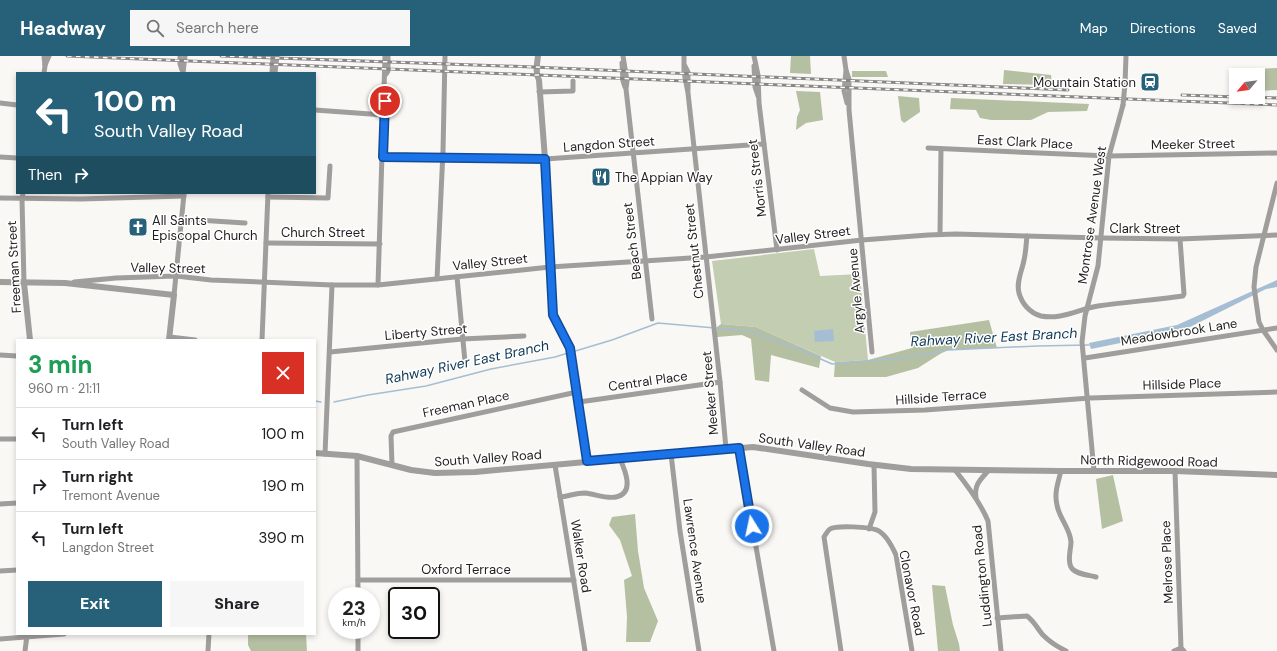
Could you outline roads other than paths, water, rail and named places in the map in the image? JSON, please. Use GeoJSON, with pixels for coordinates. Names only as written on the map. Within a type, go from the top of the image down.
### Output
{"type":"FeatureCollection","features":[{"type":"Feature","properties":{"kind":"street"},"geometry":{"type":"LineString","coordinates":[[44,56],[45,66]]}},
{"type":"Feature","properties":{"kind":"street"},"geometry":{"type":"LineString","coordinates":[[44,72],[49,56]]}},
{"type":"Feature","properties":{"kind":"street"},"geometry":{"type":"LineString","coordinates":[[180,56],[180,64],[183,72]]}},
{"type":"Feature","properties":{"kind":"street"},"geometry":{"type":"LineString","coordinates":[[183,72],[185,56]]}},
{"type":"Feature","properties":{"kind":"street"},"geometry":{"type":"LineString","coordinates":[[273,56],[274,72]]}},
{"type":"Feature","properties":{"kind":"street"},"geometry":{"type":"LineString","coordinates":[[274,72],[277,56]]}},
{"type":"Feature","properties":{"kind":"street"},"geometry":{"type":"LineString","coordinates":[[378,285],[386,74],[384,71],[387,56]]}},
{"type":"Feature","properties":{"kind":"street"},"geometry":{"type":"LineString","coordinates":[[437,279],[446,76],[444,73],[446,56]]}},
{"type":"Feature","properties":{"kind":"street"},"geometry":{"type":"LineString","coordinates":[[538,56],[536,66],[539,80],[545,159],[553,315],[570,348],[587,461]]}},
{"type":"Feature","properties":{"kind":"street","name":"Beach Street"},"geometry":{"type":"LineString","coordinates":[[623,56],[624,81],[652,319]]}},
{"type":"Feature","properties":{"kind":"street","name":"Chestnut Street"},"geometry":{"type":"LineString","coordinates":[[684,56],[685,84],[688,93],[715,335]]}},
{"type":"Feature","properties":{"kind":"street","name":"Argyle Avenue"},"geometry":{"type":"LineString","coordinates":[[844,56],[846,70],[844,91],[849,110],[872,352]]}},
{"type":"Feature","properties":{"kind":"street","name":"Montrose Avenue West"},"geometry":{"type":"LineString","coordinates":[[1094,471],[1085,358],[1082,342],[1087,308],[1098,266],[1109,156],[1124,105],[1126,56]]}},
{"type":"Feature","properties":{"kind":"street","name":"Morris Street"},"geometry":{"type":"LineString","coordinates":[[754,58],[755,87],[759,103],[777,250]]}},
{"type":"Feature","properties":{"kind":"street"},"geometry":{"type":"LineString","coordinates":[[540,92],[573,91],[572,81]]}},
{"type":"Feature","properties":{"kind":"street"},"geometry":{"type":"LineString","coordinates":[[0,103],[16,105]]}},
{"type":"Feature","properties":{"kind":"street"},"geometry":{"type":"LineString","coordinates":[[316,110],[384,115]]}},
{"type":"Feature","properties":{"kind":"street","name":"Langdon Street"},"geometry":{"type":"LineString","coordinates":[[383,157],[545,159],[764,144]]}},
{"type":"Feature","properties":{"kind":"street","name":"East Clark Place"},"geometry":{"type":"LineString","coordinates":[[928,148],[1109,156]]}},
{"type":"Feature","properties":{"kind":"street"},"geometry":{"type":"LineString","coordinates":[[940,234],[941,149]]}},
{"type":"Feature","properties":{"kind":"street","name":"Meeker Street"},"geometry":{"type":"LineString","coordinates":[[1109,156],[1277,154]]}},
{"type":"Feature","properties":{"kind":"street"},"geometry":{"type":"LineString","coordinates":[[0,157],[16,158]]}},
{"type":"Feature","properties":{"kind":"street"},"geometry":{"type":"LineString","coordinates":[[262,339],[268,195],[328,198],[330,166]]}},
{"type":"Feature","properties":{"kind":"street"},"geometry":{"type":"LineString","coordinates":[[1277,182],[1256,267],[1254,288],[1259,322],[1262,330],[1277,350]]}},
{"type":"Feature","properties":{"kind":"street"},"geometry":{"type":"LineString","coordinates":[[0,198],[22,196],[184,194],[169,339]]}},
{"type":"Feature","properties":{"kind":"street","name":"Freeman Street"},"geometry":{"type":"LineString","coordinates":[[22,196],[24,283],[30,339]]}},
{"type":"Feature","properties":{"kind":"street"},"geometry":{"type":"LineString","coordinates":[[182,218],[245,223]]}},
{"type":"Feature","properties":{"kind":"street","name":"Valley Street"},"geometry":{"type":"LineString","coordinates":[[0,282],[65,283],[116,278],[176,276],[211,280],[332,285],[378,285],[550,267],[706,257],[862,240],[940,234],[1013,236]]}},
{"type":"Feature","properties":{"kind":"street","name":"Clark Street"},"geometry":{"type":"LineString","coordinates":[[1013,236],[1180,239],[1277,235]]}},
{"type":"Feature","properties":{"kind":"street"},"geometry":{"type":"LineString","coordinates":[[1026,236],[1024,260],[1018,284],[1019,292],[1022,300],[1032,313],[1048,317],[1074,313],[1087,308],[1183,296],[1180,239]]}},
{"type":"Feature","properties":{"kind":"street","name":"Church Street"},"geometry":{"type":"LineString","coordinates":[[266,243],[380,244]]}},
{"type":"Feature","properties":{"kind":"street"},"geometry":{"type":"LineString","coordinates":[[457,277],[465,362]]}},
{"type":"Feature","properties":{"kind":"street","name":"Valley Street"},"geometry":{"type":"LineString","coordinates":[[65,283],[174,295]]}},
{"type":"Feature","properties":{"kind":"street"},"geometry":{"type":"LineString","coordinates":[[325,454],[332,285]]}},
{"type":"Feature","properties":{"kind":"street","name":"Meadowbrook Lane"},"geometry":{"type":"LineString","coordinates":[[1085,358],[1277,328]]}},
{"type":"Feature","properties":{"kind":"street","name":"Meeker Street"},"geometry":{"type":"LineString","coordinates":[[715,335],[726,449]]}},
{"type":"Feature","properties":{"kind":"street","name":"Liberty Street"},"geometry":{"type":"LineString","coordinates":[[330,352],[462,339],[524,336]]}},
{"type":"Feature","properties":{"kind":"street"},"geometry":{"type":"LineString","coordinates":[[0,355],[16,356]]}},
{"type":"Feature","properties":{"kind":"street","name":"Central Place"},"geometry":{"type":"LineString","coordinates":[[578,402],[720,382]]}},
{"type":"Feature","properties":{"kind":"street","name":"Hillside Terrace"},"geometry":{"type":"LineString","coordinates":[[802,390],[830,408],[854,412],[926,410],[1087,398]]}},
{"type":"Feature","properties":{"kind":"street","name":"Freeman Place"},"geometry":{"type":"LineString","coordinates":[[392,465],[391,436],[393,432],[577,392]]}},
{"type":"Feature","properties":{"kind":"street","name":"Hillside Place"},"geometry":{"type":"LineString","coordinates":[[1087,398],[1277,392]]}},
{"type":"Feature","properties":{"kind":"street"},"geometry":{"type":"LineString","coordinates":[[0,439],[16,439]]}},
{"type":"Feature","properties":{"kind":"street","name":"South Valley Road"},"geometry":{"type":"LineString","coordinates":[[316,453],[357,456],[411,470],[435,473],[475,472],[753,447],[911,469],[1022,471]]}},
{"type":"Feature","properties":{"kind":"street"},"geometry":{"type":"LineString","coordinates":[[739,448],[774,651]]}},
{"type":"Feature","properties":{"kind":"street","name":"Lawrence Avenue"},"geometry":{"type":"LineString","coordinates":[[671,454],[680,531],[699,651]]}},
{"type":"Feature","properties":{"kind":"street"},"geometry":{"type":"LineString","coordinates":[[357,456],[358,587]]}},
{"type":"Feature","properties":{"kind":"street"},"geometry":{"type":"LineString","coordinates":[[560,497],[583,493],[611,497],[621,495],[627,484],[627,475],[620,459]]}},
{"type":"Feature","properties":{"kind":"street","name":"Walker Road"},"geometry":{"type":"LineString","coordinates":[[555,464],[585,651]]}},
{"type":"Feature","properties":{"kind":"street"},"geometry":{"type":"LineString","coordinates":[[841,651],[824,537],[826,532],[834,527],[869,529],[875,512],[874,465]]}},
{"type":"Feature","properties":{"kind":"street","name":"Luddington Road"},"geometry":{"type":"LineString","coordinates":[[955,470],[965,482],[976,501],[984,511],[988,521],[1001,651]]}},
{"type":"Feature","properties":{"kind":"street"},"geometry":{"type":"LineString","coordinates":[[976,501],[974,491],[979,481],[988,471]]}},
{"type":"Feature","properties":{"kind":"street","name":"North Ridgewood Road"},"geometry":{"type":"LineString","coordinates":[[1022,471],[1175,471],[1277,475]]}},
{"type":"Feature","properties":{"kind":"street","name":"Melrose Place"},"geometry":{"type":"LineString","coordinates":[[1175,471],[1182,650]]}},
{"type":"Feature","properties":{"kind":"street"},"geometry":{"type":"LineString","coordinates":[[1061,472],[1056,493],[1057,506],[1069,532],[1071,542],[1071,568],[1077,572],[1096,577]]}},
{"type":"Feature","properties":{"kind":"street"},"geometry":{"type":"LineString","coordinates":[[0,504],[16,503]]}},
{"type":"Feature","properties":{"kind":"street","name":"Clonavor Road"},"geometry":{"type":"LineString","coordinates":[[869,529],[877,530],[883,534],[896,555],[912,651]]}},
{"type":"Feature","properties":{"kind":"street"},"geometry":{"type":"LineString","coordinates":[[0,571],[16,570]]}},
{"type":"Feature","properties":{"kind":"street","name":"Oxford Terrace"},"geometry":{"type":"LineString","coordinates":[[358,580],[574,580]]}},
{"type":"Feature","properties":{"kind":"street"},"geometry":{"type":"LineString","coordinates":[[997,618],[1027,616],[1033,621],[1044,636],[1058,647],[1066,651]]}},
{"type":"Feature","properties":{"kind":"street"},"geometry":{"type":"LineString","coordinates":[[0,639],[27,635],[25,651]]}},
{"type":"Feature","properties":{"kind":"street"},"geometry":{"type":"LineString","coordinates":[[208,651],[209,635]]}},
{"type":"Feature","properties":{"kind":"street"},"geometry":{"type":"LineString","coordinates":[[358,639],[358,651]]}},
{"type":"Feature","properties":{"kind":"street"},"geometry":{"type":"LineString","coordinates":[[1174,651],[1182,650]]}},
{"type":"Feature","properties":{"kind":"water"},"geometry":{"type":"Polygon","coordinates":[[[1277,280],[1277,287],[1266,289],[1184,330],[1091,349],[1089,343],[1177,325],[1277,280]]]}},
{"type":"Feature","properties":{"kind":"water"},"geometry":{"type":"Polygon","coordinates":[[[833,329],[834,341],[815,342],[814,331],[833,329]]]}},
{"type":"Feature","properties":{"kind":"waterway","name":"Rahway River East Branch"},"geometry":{"type":"LineString","coordinates":[[572,352],[612,340],[658,323],[749,331],[796,348],[832,364],[902,358],[948,350],[1089,345]]}},
{"type":"Feature","properties":{"kind":"waterway","name":"Rahway River East Branch"},"geometry":{"type":"LineString","coordinates":[[334,402],[426,386],[491,369],[555,357],[568,353]]}},
{"type":"Feature","properties":{"kind":"waterway","name":"Rahway River East Branch"},"geometry":{"type":"LineString","coordinates":[[316,401],[321,402]]}},
{"type":"Feature","properties":{"kind":"railway"},"geometry":{"type":"LineString","coordinates":[[67,56],[1277,105]]}},
{"type":"Feature","properties":{"kind":"railway"},"geometry":{"type":"LineString","coordinates":[[221,56],[533,67],[1068,90]]}},
{"type":"Feature","properties":{"kind":"railway"},"geometry":{"type":"LineString","coordinates":[[1182,95],[1229,97]]}},
{"type":"Feature","properties":{"kind":"railway"},"geometry":{"type":"LineString","coordinates":[[1265,98],[1277,98]]}},
{"type":"Feature","properties":{"kind":"place","name":"Mountain Station"},"geometry":{"type":"Point","coordinates":[1150,82]}},
{"type":"Feature","properties":{"kind":"place","name":"The Appian Way"},"geometry":{"type":"Point","coordinates":[601,177]}},
{"type":"Feature","properties":{"kind":"place","name":"All Saints Episcopal Church"},"geometry":{"type":"Point","coordinates":[138,227]}}]}
